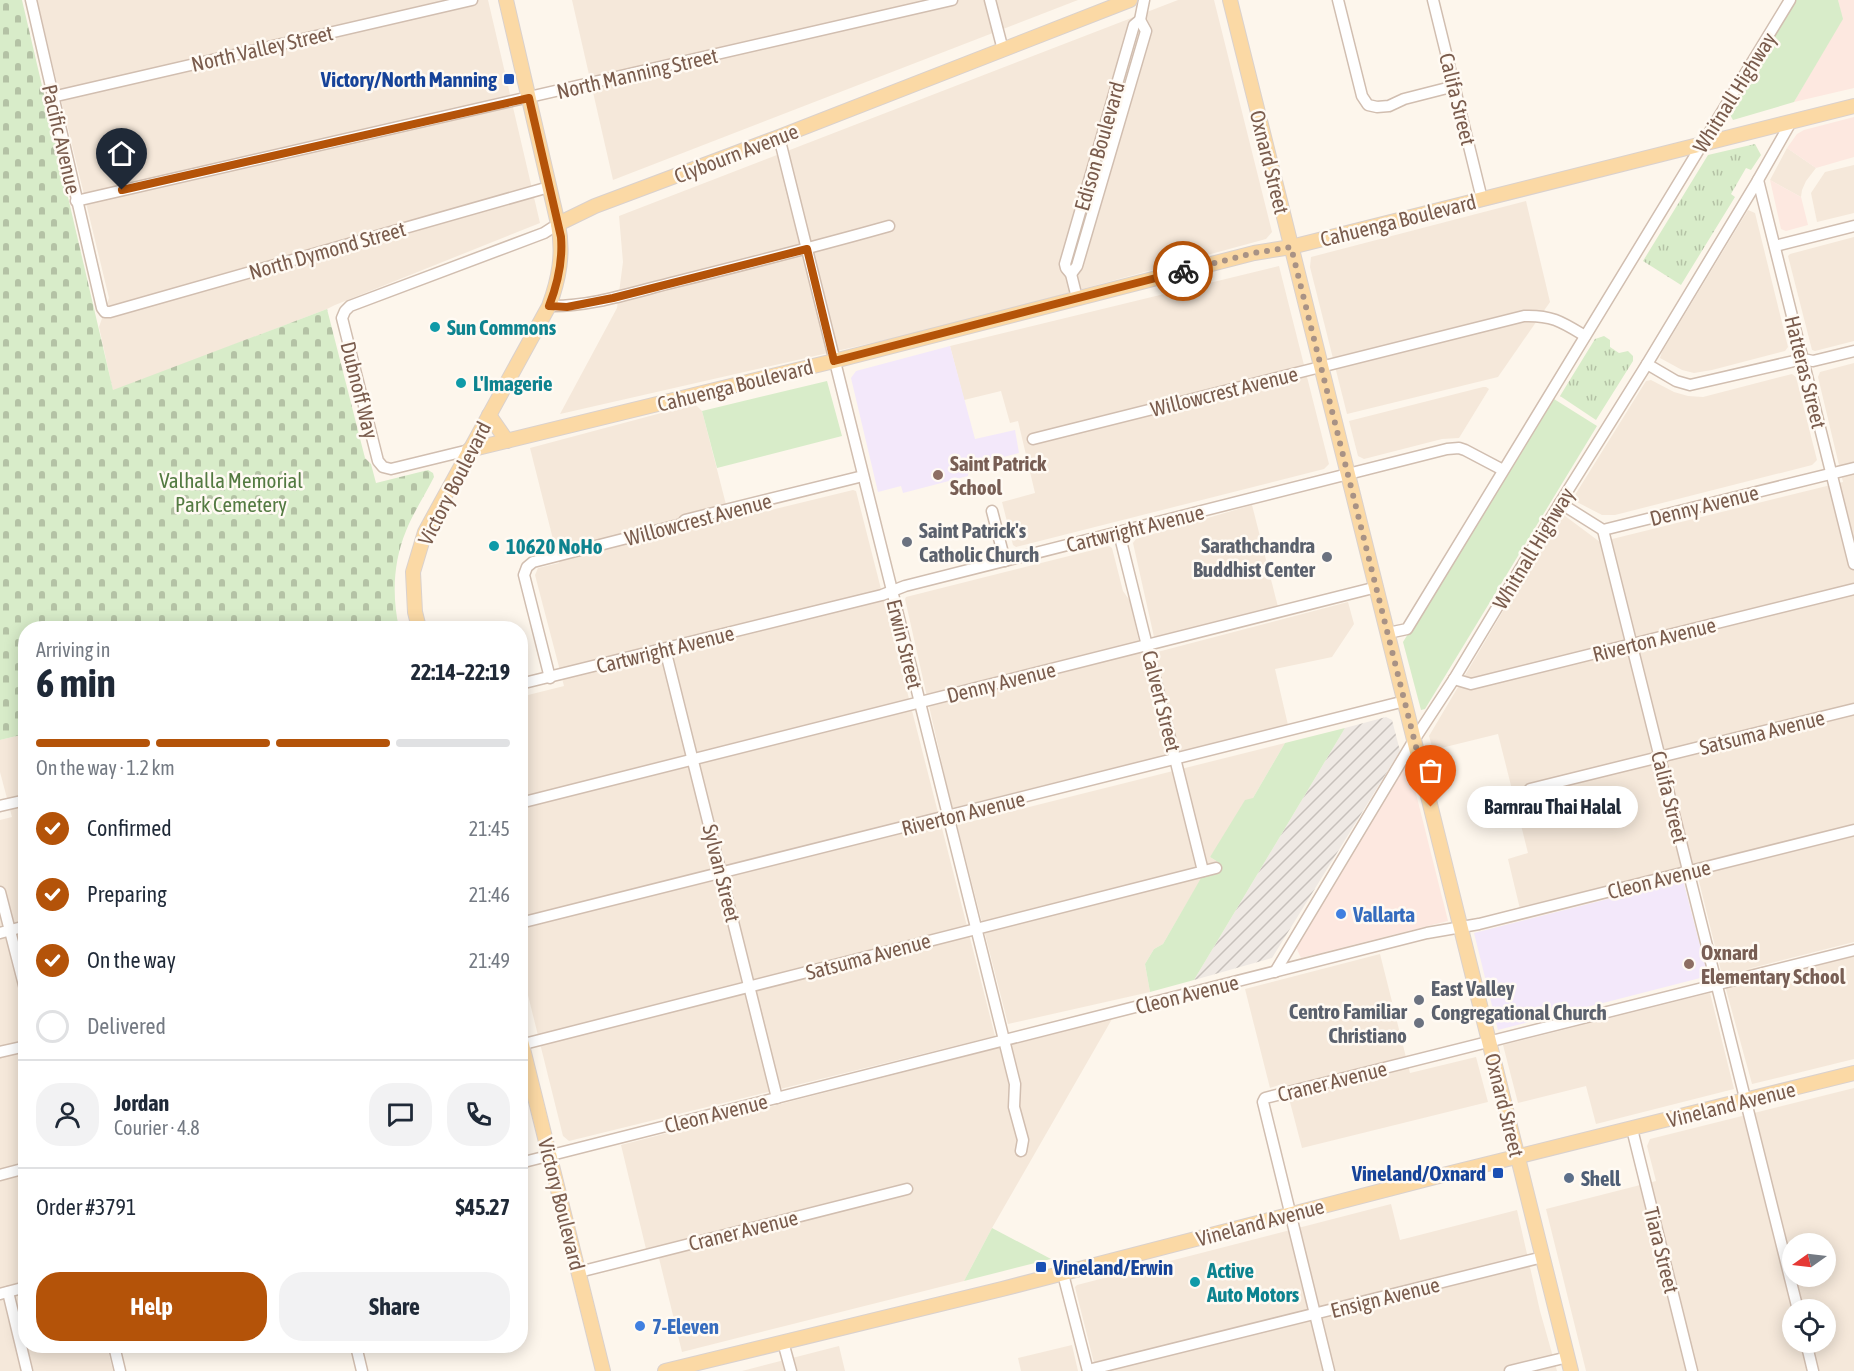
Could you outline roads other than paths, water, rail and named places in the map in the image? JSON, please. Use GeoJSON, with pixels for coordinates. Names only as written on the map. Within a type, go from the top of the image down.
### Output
{"type":"FeatureCollection","features":[{"type":"Feature","properties":{"kind":"main road","name":"Victory Boulevard"},"geometry":{"type":"LineString","coordinates":[[417,621],[413,572],[425,532],[549,306],[560,270],[562,250],[558,224],[506,0]]}},
{"type":"Feature","properties":{"kind":"main road","name":"Clybourn Avenue"},"geometry":{"type":"LineString","coordinates":[[558,224],[595,206],[1130,0]]}},
{"type":"Feature","properties":{"kind":"main road","name":"Oxnard Street"},"geometry":{"type":"LineString","coordinates":[[1230,0],[1571,1371]]}},
{"type":"Feature","properties":{"kind":"main road","name":"Cahuenga Boulevard"},"geometry":{"type":"LineString","coordinates":[[469,450],[834,361],[1254,253],[1291,247],[1854,106]]}},
{"type":"Feature","properties":{"kind":"main road"},"geometry":{"type":"LineString","coordinates":[[489,415],[507,441]]}},
{"type":"Feature","properties":{"kind":"main road","name":"Victory Boulevard"},"geometry":{"type":"LineString","coordinates":[[528,1070],[603,1371]]}},
{"type":"Feature","properties":{"kind":"main road","name":"Vineland Avenue"},"geometry":{"type":"LineString","coordinates":[[665,1371],[1063,1274],[1518,1156],[1854,1073]]}},
{"type":"Feature","properties":{"kind":"street","name":"Pacific Avenue"},"geometry":{"type":"LineString","coordinates":[[31,0],[76,201],[102,308],[105,312]]}},
{"type":"Feature","properties":{"kind":"street","name":"North Valley Street"},"geometry":{"type":"LineString","coordinates":[[52,97],[472,0]]}},
{"type":"Feature","properties":{"kind":"street","name":"North Manning Street"},"geometry":{"type":"LineString","coordinates":[[76,201],[952,0]]}},
{"type":"Feature","properties":{"kind":"street"},"geometry":{"type":"LineString","coordinates":[[990,0],[1003,50]]}},
{"type":"Feature","properties":{"kind":"street","name":"Edison Boulevard"},"geometry":{"type":"LineString","coordinates":[[1077,298],[1071,274],[1077,266],[1146,31],[1140,20],[1144,0]]}},
{"type":"Feature","properties":{"kind":"street"},"geometry":{"type":"LineString","coordinates":[[1338,0],[1362,96],[1368,105],[1389,106],[1404,99],[1455,86]]}},
{"type":"Feature","properties":{"kind":"street","name":"Califa Street"},"geometry":{"type":"LineString","coordinates":[[1433,0],[1482,199]]}},
{"type":"Feature","properties":{"kind":"street","name":"Whitnall Highway"},"geometry":{"type":"LineString","coordinates":[[1388,633],[1407,629],[1790,0]]}},
{"type":"Feature","properties":{"kind":"street","name":"Whitnall Highway"},"geometry":{"type":"LineString","coordinates":[[1275,972],[1414,740],[1454,679],[1647,364],[1791,122]]}},
{"type":"Feature","properties":{"kind":"street","name":"Erwin Street"},"geometry":{"type":"LineString","coordinates":[[779,137],[1015,1083],[1014,1107],[1023,1140],[1021,1151]]}},
{"type":"Feature","properties":{"kind":"street","name":"Hatteras Street"},"geometry":{"type":"LineString","coordinates":[[1758,180],[1854,564]]}},
{"type":"Feature","properties":{"kind":"street","name":"North Dymond Street"},"geometry":{"type":"LineString","coordinates":[[105,312],[549,187]]}},
{"type":"Feature","properties":{"kind":"street","name":"Clybourn Avenue"},"geometry":{"type":"LineString","coordinates":[[345,311],[350,306],[544,232],[558,224]]}},
{"type":"Feature","properties":{"kind":"street"},"geometry":{"type":"LineString","coordinates":[[549,306],[567,307],[613,298],[889,226]]}},
{"type":"Feature","properties":{"kind":"street"},"geometry":{"type":"LineString","coordinates":[[1775,246],[1854,226]]}},
{"type":"Feature","properties":{"kind":"street","name":"Dubnoff Way"},"geometry":{"type":"LineString","coordinates":[[345,311],[342,318],[378,461],[383,467]]}},
{"type":"Feature","properties":{"kind":"street","name":"Willowcrest Avenue"},"geometry":{"type":"LineString","coordinates":[[1034,439],[1524,316],[1540,315],[1556,319],[1585,336]]}},
{"type":"Feature","properties":{"kind":"street"},"geometry":{"type":"LineString","coordinates":[[1647,364],[1676,381],[1690,386],[1803,359],[1814,361],[1854,351]]}},
{"type":"Feature","properties":{"kind":"street","name":"Cartwright Avenue"},"geometry":{"type":"LineString","coordinates":[[528,682],[882,595],[892,590],[1447,449],[1459,448],[1503,470]]}},
{"type":"Feature","properties":{"kind":"street","name":"Cahuenga Boulevard"},"geometry":{"type":"LineString","coordinates":[[383,467],[391,469],[469,450]]}},
{"type":"Feature","properties":{"kind":"street","name":"Denny Avenue"},"geometry":{"type":"LineString","coordinates":[[1603,530],[1854,468]]}},
{"type":"Feature","properties":{"kind":"street","name":"Willowcrest Avenue"},"geometry":{"type":"LineString","coordinates":[[550,678],[524,575],[526,567],[533,562],[682,524],[685,520],[863,476]]}},
{"type":"Feature","properties":{"kind":"street"},"geometry":{"type":"LineString","coordinates":[[1560,503],[1603,530]]}},
{"type":"Feature","properties":{"kind":"street"},"geometry":{"type":"LineString","coordinates":[[992,511],[1005,561]]}},
{"type":"Feature","properties":{"kind":"street","name":"Califa Street"},"geometry":{"type":"LineString","coordinates":[[1603,530],[1795,1299]]}},
{"type":"Feature","properties":{"kind":"street","name":"Calvert Street"},"geometry":{"type":"LineString","coordinates":[[1119,532],[1203,871]]}},
{"type":"Feature","properties":{"kind":"street","name":"Denny Avenue"},"geometry":{"type":"LineString","coordinates":[[528,801],[1377,587]]}},
{"type":"Feature","properties":{"kind":"street","name":"Riverton Avenue"},"geometry":{"type":"LineString","coordinates":[[1454,679],[1471,684],[1854,589]]}},
{"type":"Feature","properties":{"kind":"street","name":"Sylvan Street"},"geometry":{"type":"LineString","coordinates":[[665,649],[777,1098]]}},
{"type":"Feature","properties":{"kind":"street","name":"Riverton Avenue"},"geometry":{"type":"LineString","coordinates":[[528,921],[1405,701]]}},
{"type":"Feature","properties":{"kind":"street","name":"Satsuma Avenue"},"geometry":{"type":"LineString","coordinates":[[1530,789],[1854,710]]}},
{"type":"Feature","properties":{"kind":"street"},"geometry":{"type":"LineString","coordinates":[[0,806],[18,802]]}},
{"type":"Feature","properties":{"kind":"street","name":"Cleon Avenue"},"geometry":{"type":"LineString","coordinates":[[528,1161],[1426,933],[1461,927],[1854,830]]}},
{"type":"Feature","properties":{"kind":"street","name":"Satsuma Avenue"},"geometry":{"type":"LineString","coordinates":[[528,1040],[749,987],[1216,867]]}},
{"type":"Feature","properties":{"kind":"street"},"geometry":{"type":"LineString","coordinates":[[0,892],[5,931],[18,969]]}},
{"type":"Feature","properties":{"kind":"street","name":"Craner Avenue"},"geometry":{"type":"LineString","coordinates":[[1291,1214],[1263,1102],[1265,1098],[1854,950]]}},
{"type":"Feature","properties":{"kind":"street"},"geometry":{"type":"LineString","coordinates":[[0,1052],[18,1048]]}},
{"type":"Feature","properties":{"kind":"street","name":"Tiara Street"},"geometry":{"type":"LineString","coordinates":[[1632,1129],[1692,1371]]}},
{"type":"Feature","properties":{"kind":"street"},"geometry":{"type":"LineString","coordinates":[[0,1175],[18,1170]]}},
{"type":"Feature","properties":{"kind":"street","name":"Craner Avenue"},"geometry":{"type":"LineString","coordinates":[[579,1272],[907,1189]]}},
{"type":"Feature","properties":{"kind":"street"},"geometry":{"type":"LineString","coordinates":[[1291,1214],[1329,1371]]}},
{"type":"Feature","properties":{"kind":"street","name":"Ensign Avenue"},"geometry":{"type":"LineString","coordinates":[[1088,1370],[1543,1257]]}},
{"type":"Feature","properties":{"kind":"street"},"geometry":{"type":"LineString","coordinates":[[1063,1274],[1088,1370]]}},
{"type":"Feature","properties":{"kind":"street"},"geometry":{"type":"LineString","coordinates":[[4,1293],[18,1340]]}},
{"type":"Feature","properties":{"kind":"street"},"geometry":{"type":"LineString","coordinates":[[783,1342],[791,1371]]}},
{"type":"Feature","properties":{"kind":"street"},"geometry":{"type":"LineString","coordinates":[[22,1353],[27,1371]]}},
{"type":"Feature","properties":{"kind":"street"},"geometry":{"type":"LineString","coordinates":[[116,1353],[120,1371]]}},
{"type":"Feature","properties":{"kind":"street"},"geometry":{"type":"LineString","coordinates":[[358,1353],[362,1371]]}},
{"type":"Feature","properties":{"kind":"street"},"geometry":{"type":"LineString","coordinates":[[1809,1353],[1813,1371]]}},
{"type":"Feature","properties":{"kind":"street"},"geometry":{"type":"LineString","coordinates":[[1510,1371],[1568,1357]]}},
{"type":"Feature","properties":{"kind":"place","name":"Victory/North Manning"},"geometry":{"type":"Point","coordinates":[509,79]}},
{"type":"Feature","properties":{"kind":"place","name":"Sun Commons"},"geometry":{"type":"Point","coordinates":[435,327]}},
{"type":"Feature","properties":{"kind":"place","name":"L'Imagerie"},"geometry":{"type":"Point","coordinates":[461,383]}},
{"type":"Feature","properties":{"kind":"place","name":"Saint Patrick School"},"geometry":{"type":"Point","coordinates":[938,475]}},
{"type":"Feature","properties":{"kind":"place","name":"Saint Patrick's Catholic Church"},"geometry":{"type":"Point","coordinates":[907,542]}},
{"type":"Feature","properties":{"kind":"place","name":"10620 NoHo"},"geometry":{"type":"Point","coordinates":[494,546]}},
{"type":"Feature","properties":{"kind":"place","name":"Sarathchandra Buddhist Center"},"geometry":{"type":"Point","coordinates":[1327,557]}},
{"type":"Feature","properties":{"kind":"place","name":"Barnrau Thai Halal"},"geometry":{"type":"Point","coordinates":[1431,807]}},
{"type":"Feature","properties":{"kind":"place","name":"Vallarta"},"geometry":{"type":"Point","coordinates":[1341,914]}},
{"type":"Feature","properties":{"kind":"place","name":"Oxnard Elementary School"},"geometry":{"type":"Point","coordinates":[1689,964]}},
{"type":"Feature","properties":{"kind":"place","name":"East Valley Congregational Church"},"geometry":{"type":"Point","coordinates":[1419,1000]}},
{"type":"Feature","properties":{"kind":"place","name":"Centro Familiar Christiano"},"geometry":{"type":"Point","coordinates":[1419,1023]}},
{"type":"Feature","properties":{"kind":"place","name":"Vineland/Oxnard"},"geometry":{"type":"Point","coordinates":[1498,1173]}},
{"type":"Feature","properties":{"kind":"place","name":"Shell"},"geometry":{"type":"Point","coordinates":[1569,1178]}},
{"type":"Feature","properties":{"kind":"place","name":"Vineland/Erwin"},"geometry":{"type":"Point","coordinates":[1041,1267]}},
{"type":"Feature","properties":{"kind":"place","name":"Active Auto Motors"},"geometry":{"type":"Point","coordinates":[1195,1282]}},
{"type":"Feature","properties":{"kind":"place","name":"7-Eleven"},"geometry":{"type":"Point","coordinates":[640,1326]}},
{"type":"Feature","properties":{"kind":"park label","name":"Valhalla Memorial Park Cemetery"},"geometry":{"type":"Point","coordinates":[231,492]}}]}
